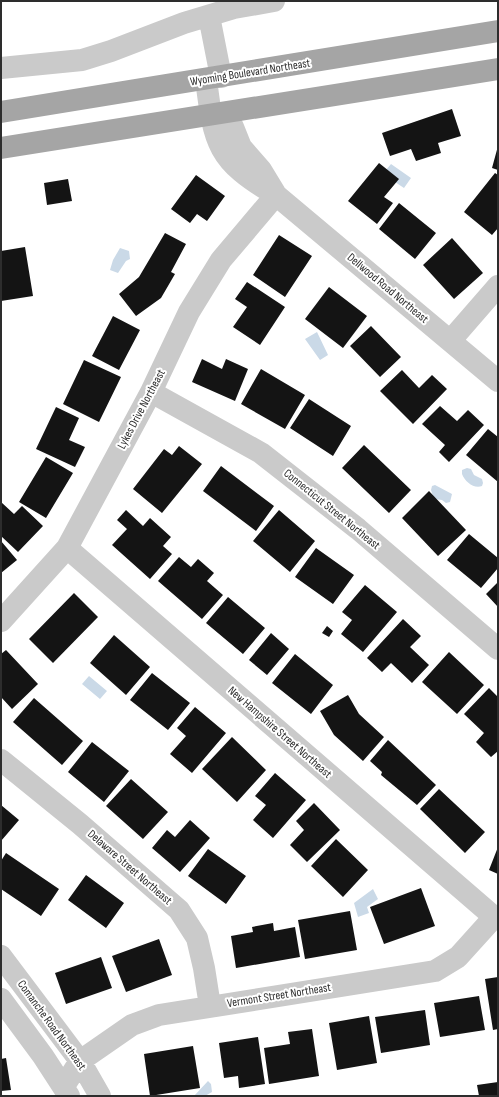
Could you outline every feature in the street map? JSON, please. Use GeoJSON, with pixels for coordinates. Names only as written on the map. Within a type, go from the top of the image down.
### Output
{"type":"FeatureCollection","features":[{"type":"Feature","properties":{"kind":"main road","name":"Wyoming Boulevard Northeast"},"geometry":{"type":"LineString","coordinates":[[1,112],[498,31]]}},
{"type":"Feature","properties":{"kind":"main road"},"geometry":{"type":"LineString","coordinates":[[1,148],[498,69]]}},
{"type":"Feature","properties":{"kind":"street"},"geometry":{"type":"LineString","coordinates":[[1,68],[82,60],[234,8],[274,1]]}},
{"type":"Feature","properties":{"kind":"street"},"geometry":{"type":"LineString","coordinates":[[209,16],[214,78],[211,115]]}},
{"type":"Feature","properties":{"kind":"street","name":"Dellwood Road Northeast"},"geometry":{"type":"LineString","coordinates":[[211,115],[233,127],[241,147],[261,170],[276,195],[451,340],[498,381]]}},
{"type":"Feature","properties":{"kind":"street","name":"Lykes Drive Northeast"},"geometry":{"type":"LineString","coordinates":[[1,621],[67,548],[151,392],[189,312],[221,260],[276,195]]}},
{"type":"Feature","properties":{"kind":"street"},"geometry":{"type":"LineString","coordinates":[[451,340],[498,286]]}},
{"type":"Feature","properties":{"kind":"street","name":"Connecticut Street Northeast"},"geometry":{"type":"LineString","coordinates":[[151,392],[261,453],[358,529],[498,649]]}},
{"type":"Feature","properties":{"kind":"street","name":"New Hampshire Street Northeast"},"geometry":{"type":"LineString","coordinates":[[67,548],[496,918]]}},
{"type":"Feature","properties":{"kind":"street","name":"Delaware Street Northeast"},"geometry":{"type":"LineString","coordinates":[[1,760],[80,824],[179,910],[197,938],[204,968],[210,1006]]}},
{"type":"Feature","properties":{"kind":"street","name":"Vermont Street Northeast"},"geometry":{"type":"LineString","coordinates":[[66,1091],[80,1061],[132,1025],[159,1015],[435,971],[458,957],[496,918]]}},
{"type":"Feature","properties":{"kind":"street","name":"Comanche Road Northeast"},"geometry":{"type":"LineString","coordinates":[[1,956],[80,1061],[100,1096]]}},
{"type":"Feature","properties":{"kind":"street","name":"Comanche Road Northeast"},"geometry":{"type":"LineString","coordinates":[[3,1005],[66,1091]]}},
{"type":"Feature","properties":{"kind":"water"},"geometry":{"type":"Polygon","coordinates":[[[391,164],[411,178],[404,188],[395,182],[386,170],[391,164]]]}},
{"type":"Feature","properties":{"kind":"water"},"geometry":{"type":"Polygon","coordinates":[[[120,248],[129,251],[130,259],[126,261],[118,273],[110,270],[113,260],[120,248]]]}},
{"type":"Feature","properties":{"kind":"water"},"geometry":{"type":"Polygon","coordinates":[[[317,332],[328,355],[320,360],[305,339],[317,332]]]}},
{"type":"Feature","properties":{"kind":"water"},"geometry":{"type":"Polygon","coordinates":[[[467,468],[471,469],[474,475],[482,479],[482,486],[473,486],[465,480],[462,470],[467,468]]]}},
{"type":"Feature","properties":{"kind":"water"},"geometry":{"type":"Polygon","coordinates":[[[435,485],[452,494],[450,502],[446,503],[442,500],[434,499],[431,490],[432,486],[435,485]]]}},
{"type":"Feature","properties":{"kind":"water"},"geometry":{"type":"Polygon","coordinates":[[[89,676],[107,691],[100,699],[82,684],[89,676]]]}},
{"type":"Feature","properties":{"kind":"water"},"geometry":{"type":"Polygon","coordinates":[[[373,889],[378,899],[367,907],[369,913],[358,917],[354,903],[373,889]]]}},
{"type":"Feature","properties":{"kind":"water"},"geometry":{"type":"Polygon","coordinates":[[[208,1081],[211,1084],[212,1092],[205,1096],[194,1096],[208,1081]]]}},
{"type":"Feature","properties":{"kind":"building"},"geometry":{"type":"Polygon","coordinates":[[[452,109],[461,136],[438,143],[441,153],[416,161],[411,149],[390,156],[382,133],[452,109]]]}},
{"type":"Feature","properties":{"kind":"building"},"geometry":{"type":"Polygon","coordinates":[[[498,146],[498,170],[492,168],[498,146]]]}},
{"type":"Feature","properties":{"kind":"building"},"geometry":{"type":"Polygon","coordinates":[[[379,163],[399,179],[384,197],[393,203],[377,224],[348,201],[379,163]]]}},
{"type":"Feature","properties":{"kind":"building"},"geometry":{"type":"Polygon","coordinates":[[[495,173],[498,175],[498,228],[492,235],[464,212],[495,173]]]}},
{"type":"Feature","properties":{"kind":"building"},"geometry":{"type":"Polygon","coordinates":[[[196,175],[225,196],[207,221],[197,214],[190,223],[171,209],[196,175]]]}},
{"type":"Feature","properties":{"kind":"building"},"geometry":{"type":"Polygon","coordinates":[[[68,179],[72,201],[47,205],[44,183],[68,179]]]}},
{"type":"Feature","properties":{"kind":"building"},"geometry":{"type":"Polygon","coordinates":[[[399,203],[436,233],[415,259],[379,229],[399,203]]]}},
{"type":"Feature","properties":{"kind":"building"},"geometry":{"type":"Polygon","coordinates":[[[165,233],[186,244],[171,272],[175,274],[161,298],[136,316],[119,294],[139,277],[165,233]]]}},
{"type":"Feature","properties":{"kind":"building"},"geometry":{"type":"Polygon","coordinates":[[[279,235],[312,256],[285,297],[253,275],[279,235]]]}},
{"type":"Feature","properties":{"kind":"building"},"geometry":{"type":"Polygon","coordinates":[[[452,238],[483,273],[454,299],[423,265],[452,238]]]}},
{"type":"Feature","properties":{"kind":"building"},"geometry":{"type":"Polygon","coordinates":[[[25,247],[33,296],[1,301],[1,251],[25,247]]]}},
{"type":"Feature","properties":{"kind":"building"},"geometry":{"type":"Polygon","coordinates":[[[247,282],[285,307],[260,345],[233,327],[247,307],[235,299],[247,282]]]}},
{"type":"Feature","properties":{"kind":"building"},"geometry":{"type":"Polygon","coordinates":[[[329,287],[367,316],[343,348],[305,319],[329,287]]]}},
{"type":"Feature","properties":{"kind":"building"},"geometry":{"type":"Polygon","coordinates":[[[113,316],[140,330],[119,370],[92,356],[113,316]]]}},
{"type":"Feature","properties":{"kind":"building"},"geometry":{"type":"Polygon","coordinates":[[[371,326],[401,357],[380,377],[350,346],[371,326]]]}},
{"type":"Feature","properties":{"kind":"building"},"geometry":{"type":"Polygon","coordinates":[[[202,359],[222,369],[226,359],[248,369],[235,401],[192,382],[202,359]]]}},
{"type":"Feature","properties":{"kind":"building"},"geometry":{"type":"Polygon","coordinates":[[[84,360],[121,377],[99,422],[63,404],[84,360]]]}},
{"type":"Feature","properties":{"kind":"building"},"geometry":{"type":"Polygon","coordinates":[[[261,369],[305,395],[285,429],[241,404],[261,369]]]}},
{"type":"Feature","properties":{"kind":"building"},"geometry":{"type":"Polygon","coordinates":[[[402,370],[419,388],[432,375],[447,389],[413,424],[380,391],[402,370]]]}},
{"type":"Feature","properties":{"kind":"building"},"geometry":{"type":"Polygon","coordinates":[[[309,399],[351,426],[333,456],[290,428],[309,399]]]}},
{"type":"Feature","properties":{"kind":"building"},"geometry":{"type":"Polygon","coordinates":[[[440,406],[457,421],[468,410],[484,425],[449,462],[439,452],[445,445],[422,424],[440,406]]]}},
{"type":"Feature","properties":{"kind":"building"},"geometry":{"type":"Polygon","coordinates":[[[56,407],[79,418],[69,440],[85,447],[75,467],[36,449],[56,407]]]}},
{"type":"Feature","properties":{"kind":"building"},"geometry":{"type":"Polygon","coordinates":[[[488,429],[498,437],[498,482],[466,455],[488,429]]]}},
{"type":"Feature","properties":{"kind":"building"},"geometry":{"type":"Polygon","coordinates":[[[364,445],[411,490],[389,513],[342,468],[364,445]]]}},
{"type":"Feature","properties":{"kind":"building"},"geometry":{"type":"Polygon","coordinates":[[[179,446],[202,464],[162,513],[133,489],[164,449],[172,455],[179,446]]]}},
{"type":"Feature","properties":{"kind":"building"},"geometry":{"type":"Polygon","coordinates":[[[46,457],[73,473],[46,518],[19,502],[46,457]]]}},
{"type":"Feature","properties":{"kind":"building"},"geometry":{"type":"Polygon","coordinates":[[[221,466],[274,506],[256,531],[203,491],[221,466]]]}},
{"type":"Feature","properties":{"kind":"building"},"geometry":{"type":"Polygon","coordinates":[[[429,491],[466,530],[438,556],[402,518],[429,491]]]}},
{"type":"Feature","properties":{"kind":"building"},"geometry":{"type":"Polygon","coordinates":[[[1,502],[14,514],[22,506],[43,526],[18,552],[1,536],[1,502]]]}},
{"type":"Feature","properties":{"kind":"building"},"geometry":{"type":"Polygon","coordinates":[[[126,510],[143,526],[150,518],[171,537],[163,546],[172,554],[150,579],[112,545],[127,529],[117,520],[126,510]]]}},
{"type":"Feature","properties":{"kind":"building"},"geometry":{"type":"Polygon","coordinates":[[[279,510],[315,541],[290,572],[253,541],[279,510]]]}},
{"type":"Feature","properties":{"kind":"building"},"geometry":{"type":"Polygon","coordinates":[[[469,534],[498,558],[498,568],[481,588],[447,560],[469,534]]]}},
{"type":"Feature","properties":{"kind":"building"},"geometry":{"type":"Polygon","coordinates":[[[1,541],[17,560],[1,573],[1,541]]]}},
{"type":"Feature","properties":{"kind":"building"},"geometry":{"type":"Polygon","coordinates":[[[316,548],[354,575],[333,604],[295,577],[316,548]]]}},
{"type":"Feature","properties":{"kind":"building"},"geometry":{"type":"Polygon","coordinates":[[[179,557],[191,567],[198,559],[214,573],[207,581],[223,595],[202,619],[158,581],[179,557]]]}},
{"type":"Feature","properties":{"kind":"building"},"geometry":{"type":"Polygon","coordinates":[[[498,582],[498,607],[486,594],[498,582]]]}},
{"type":"Feature","properties":{"kind":"building"},"geometry":{"type":"Polygon","coordinates":[[[365,585],[397,612],[363,652],[341,634],[352,620],[342,612],[365,585]]]}},
{"type":"Feature","properties":{"kind":"building"},"geometry":{"type":"Polygon","coordinates":[[[74,593],[98,617],[53,663],[29,639],[74,593]]]}},
{"type":"Feature","properties":{"kind":"building"},"geometry":{"type":"Polygon","coordinates":[[[228,597],[265,628],[243,654],[206,623],[228,597]]]}},
{"type":"Feature","properties":{"kind":"building"},"geometry":{"type":"Polygon","coordinates":[[[403,619],[421,636],[410,647],[429,665],[412,683],[391,663],[382,672],[367,658],[403,619]]]}},
{"type":"Feature","properties":{"kind":"building"},"geometry":{"type":"Polygon","coordinates":[[[327,626],[333,631],[329,637],[322,633],[327,626]]]}},
{"type":"Feature","properties":{"kind":"building"},"geometry":{"type":"Polygon","coordinates":[[[271,633],[289,649],[267,675],[249,660],[271,633]]]}},
{"type":"Feature","properties":{"kind":"building"},"geometry":{"type":"Polygon","coordinates":[[[114,635],[150,667],[126,695],[90,663],[114,635]]]}},
{"type":"Feature","properties":{"kind":"building"},"geometry":{"type":"Polygon","coordinates":[[[6,650],[38,684],[12,709],[1,697],[1,654],[6,650]]]}},
{"type":"Feature","properties":{"kind":"building"},"geometry":{"type":"Polygon","coordinates":[[[449,652],[484,685],[457,714],[422,682],[449,652]]]}},
{"type":"Feature","properties":{"kind":"building"},"geometry":{"type":"Polygon","coordinates":[[[295,654],[333,685],[311,714],[272,683],[295,654]]]}},
{"type":"Feature","properties":{"kind":"building"},"geometry":{"type":"Polygon","coordinates":[[[152,673],[190,703],[168,730],[130,700],[152,673]]]}},
{"type":"Feature","properties":{"kind":"building"},"geometry":{"type":"Polygon","coordinates":[[[489,688],[498,697],[498,751],[491,757],[476,742],[484,733],[464,714],[489,688]]]}},
{"type":"Feature","properties":{"kind":"building"},"geometry":{"type":"Polygon","coordinates":[[[348,695],[359,714],[384,737],[363,761],[334,735],[320,711],[348,695]]]}},
{"type":"Feature","properties":{"kind":"building"},"geometry":{"type":"Polygon","coordinates":[[[34,698],[83,741],[62,765],[13,722],[34,698]]]}},
{"type":"Feature","properties":{"kind":"building"},"geometry":{"type":"Polygon","coordinates":[[[195,707],[226,733],[192,773],[170,754],[186,736],[177,728],[195,707]]]}},
{"type":"Feature","properties":{"kind":"building"},"geometry":{"type":"Polygon","coordinates":[[[232,737],[266,770],[237,802],[202,769],[232,737]]]}},
{"type":"Feature","properties":{"kind":"building"},"geometry":{"type":"Polygon","coordinates":[[[388,740],[436,785],[417,805],[381,775],[382,772],[370,761],[388,740]]]}},
{"type":"Feature","properties":{"kind":"building"},"geometry":{"type":"Polygon","coordinates":[[[92,742],[129,771],[104,802],[68,772],[92,742]]]}},
{"type":"Feature","properties":{"kind":"building"},"geometry":{"type":"Polygon","coordinates":[[[275,773],[306,800],[273,838],[253,820],[266,805],[255,796],[275,773]]]}},
{"type":"Feature","properties":{"kind":"building"},"geometry":{"type":"Polygon","coordinates":[[[131,779],[168,812],[143,839],[106,806],[131,779]]]}},
{"type":"Feature","properties":{"kind":"building"},"geometry":{"type":"Polygon","coordinates":[[[439,789],[485,832],[465,853],[420,809],[439,789]]]}},
{"type":"Feature","properties":{"kind":"building"},"geometry":{"type":"Polygon","coordinates":[[[314,803],[340,830],[307,862],[290,845],[304,830],[296,821],[314,803]]]}},
{"type":"Feature","properties":{"kind":"building"},"geometry":{"type":"Polygon","coordinates":[[[1,805],[19,820],[1,841],[1,805]]]}},
{"type":"Feature","properties":{"kind":"building"},"geometry":{"type":"Polygon","coordinates":[[[190,820],[210,838],[180,872],[152,848],[167,830],[175,837],[190,820]]]}},
{"type":"Feature","properties":{"kind":"building"},"geometry":{"type":"Polygon","coordinates":[[[336,839],[368,870],[343,897],[311,866],[336,839]]]}},
{"type":"Feature","properties":{"kind":"building"},"geometry":{"type":"Polygon","coordinates":[[[498,847],[498,874],[489,870],[498,847]]]}},
{"type":"Feature","properties":{"kind":"building"},"geometry":{"type":"Polygon","coordinates":[[[208,849],[246,876],[226,904],[188,876],[208,849]]]}},
{"type":"Feature","properties":{"kind":"building"},"geometry":{"type":"Polygon","coordinates":[[[6,853],[59,889],[41,916],[1,889],[1,861],[6,853]]]}},
{"type":"Feature","properties":{"kind":"building"},"geometry":{"type":"Polygon","coordinates":[[[86,875],[124,903],[106,928],[68,900],[86,875]]]}},
{"type":"Feature","properties":{"kind":"building"},"geometry":{"type":"Polygon","coordinates":[[[421,888],[435,926],[384,944],[370,907],[421,888]]]}},
{"type":"Feature","properties":{"kind":"building"},"geometry":{"type":"Polygon","coordinates":[[[350,911],[357,950],[305,959],[298,920],[350,911]]]}},
{"type":"Feature","properties":{"kind":"building"},"geometry":{"type":"Polygon","coordinates":[[[273,923],[274,931],[295,927],[300,957],[236,968],[231,936],[253,932],[252,927],[273,923]]]}},
{"type":"Feature","properties":{"kind":"building"},"geometry":{"type":"Polygon","coordinates":[[[159,939],[172,975],[126,992],[112,956],[159,939]]]}},
{"type":"Feature","properties":{"kind":"building"},"geometry":{"type":"Polygon","coordinates":[[[101,957],[112,988],[66,1004],[55,973],[101,957]]]}},
{"type":"Feature","properties":{"kind":"building"},"geometry":{"type":"Polygon","coordinates":[[[498,977],[498,1029],[493,1030],[485,979],[498,977]]]}},
{"type":"Feature","properties":{"kind":"building"},"geometry":{"type":"Polygon","coordinates":[[[479,996],[485,1030],[440,1037],[434,1003],[479,996]]]}},
{"type":"Feature","properties":{"kind":"building"},"geometry":{"type":"Polygon","coordinates":[[[425,1010],[430,1045],[381,1053],[375,1017],[425,1010]]]}},
{"type":"Feature","properties":{"kind":"building"},"geometry":{"type":"Polygon","coordinates":[[[369,1016],[377,1063],[337,1070],[329,1023],[369,1016]]]}},
{"type":"Feature","properties":{"kind":"building"},"geometry":{"type":"Polygon","coordinates":[[[312,1029],[319,1076],[269,1084],[264,1048],[290,1044],[288,1032],[312,1029]]]}},
{"type":"Feature","properties":{"kind":"building"},"geometry":{"type":"Polygon","coordinates":[[[258,1037],[265,1084],[239,1088],[238,1076],[224,1078],[219,1043],[258,1037]]]}},
{"type":"Feature","properties":{"kind":"building"},"geometry":{"type":"Polygon","coordinates":[[[193,1046],[200,1088],[150,1096],[144,1054],[193,1046]]]}},
{"type":"Feature","properties":{"kind":"building"},"geometry":{"type":"Polygon","coordinates":[[[6,1058],[11,1090],[1,1091],[1,1059],[6,1058]]]}},
{"type":"Feature","properties":{"kind":"building"},"geometry":{"type":"Polygon","coordinates":[[[498,1082],[498,1096],[479,1096],[477,1085],[498,1082]]]}}]}
